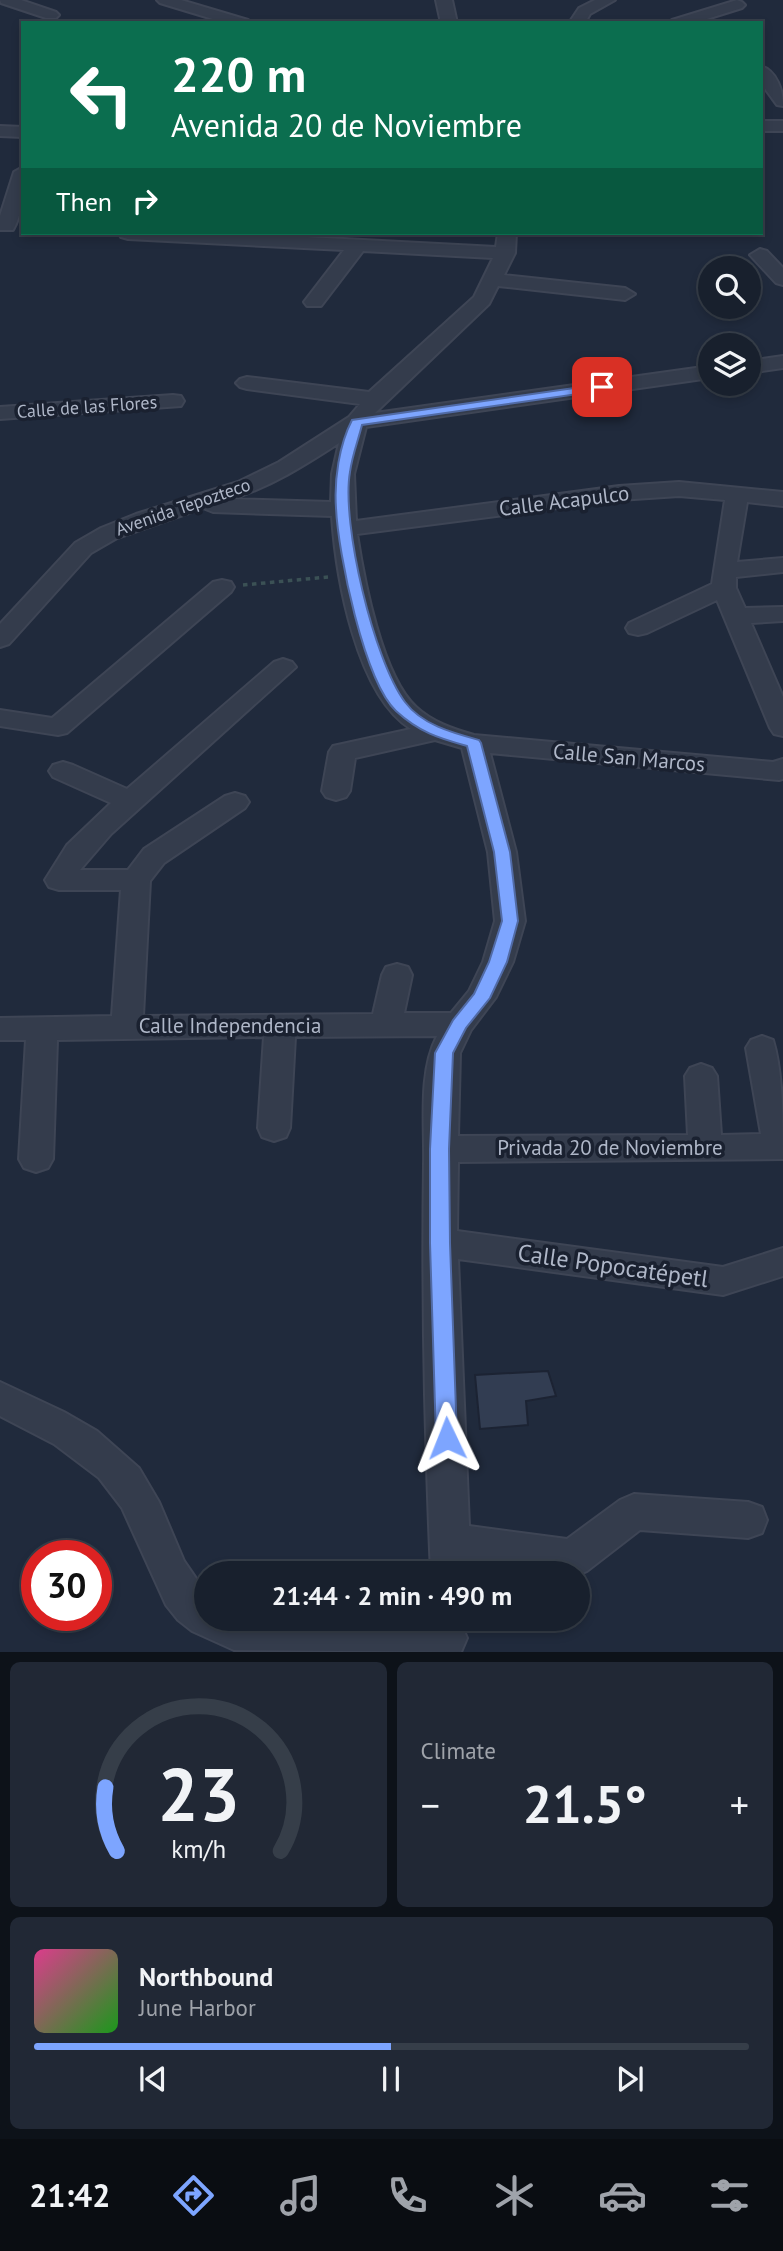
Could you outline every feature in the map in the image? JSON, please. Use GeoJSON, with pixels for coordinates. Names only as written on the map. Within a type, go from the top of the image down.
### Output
{"type":"FeatureCollection","features":[{"type":"Feature","properties":{"kind":"street"},"geometry":{"type":"LineString","coordinates":[[6,0],[53,13]]}},
{"type":"Feature","properties":{"kind":"street"},"geometry":{"type":"LineString","coordinates":[[165,0],[236,21]]}},
{"type":"Feature","properties":{"kind":"street"},"geometry":{"type":"LineString","coordinates":[[239,21],[241,0]]}},
{"type":"Feature","properties":{"kind":"street"},"geometry":{"type":"LineString","coordinates":[[444,0],[449,21]]}},
{"type":"Feature","properties":{"kind":"street"},"geometry":{"type":"LineString","coordinates":[[578,21],[584,11],[607,0]]}},
{"type":"Feature","properties":{"kind":"street"},"geometry":{"type":"LineString","coordinates":[[684,21],[737,5],[731,0]]}},
{"type":"Feature","properties":{"kind":"street"},"geometry":{"type":"LineString","coordinates":[[763,74],[783,101]]}},
{"type":"Feature","properties":{"kind":"street"},"geometry":{"type":"LineString","coordinates":[[763,127],[783,126]]}},
{"type":"Feature","properties":{"kind":"street"},"geometry":{"type":"LineString","coordinates":[[0,131],[21,132]]}},
{"type":"Feature","properties":{"kind":"street"},"geometry":{"type":"LineString","coordinates":[[9,226],[21,180]]}},
{"type":"Feature","properties":{"kind":"street"},"geometry":{"type":"LineString","coordinates":[[166,235],[358,245],[506,243]]}},
{"type":"Feature","properties":{"kind":"street","name":"Avenida Tepozteco"},"geometry":{"type":"LineString","coordinates":[[0,639],[83,548],[132,524],[246,488],[287,467],[356,422],[374,400],[482,300],[493,280],[506,243]]}},
{"type":"Feature","properties":{"kind":"street"},"geometry":{"type":"LineString","coordinates":[[314,302],[358,245]]}},
{"type":"Feature","properties":{"kind":"street"},"geometry":{"type":"LineString","coordinates":[[760,255],[783,279]]}},
{"type":"Feature","properties":{"kind":"street"},"geometry":{"type":"LineString","coordinates":[[493,280],[625,294]]}},
{"type":"Feature","properties":{"kind":"street"},"geometry":{"type":"LineString","coordinates":[[761,365],[783,362]]}},
{"type":"Feature","properties":{"kind":"street"},"geometry":{"type":"LineString","coordinates":[[434,732],[400,707],[377,668],[353,574],[344,519],[343,473],[356,422],[698,374]]}},
{"type":"Feature","properties":{"kind":"street"},"geometry":{"type":"LineString","coordinates":[[247,383],[374,400]]}},
{"type":"Feature","properties":{"kind":"street","name":"Calle de las Flores"},"geometry":{"type":"LineString","coordinates":[[0,413],[173,401]]}},
{"type":"Feature","properties":{"kind":"street","name":"Calle Acapulco"},"geometry":{"type":"LineString","coordinates":[[196,505],[344,519],[679,489],[783,499]]}},
{"type":"Feature","properties":{"kind":"street"},"geometry":{"type":"LineString","coordinates":[[737,494],[724,580],[783,728]]}},
{"type":"Feature","properties":{"kind":"street"},"geometry":{"type":"LineString","coordinates":[[638,628],[724,580],[783,565]]}},
{"type":"Feature","properties":{"kind":"street"},"geometry":{"type":"LineString","coordinates":[[0,718],[58,727],[222,587]]}},
{"type":"Feature","properties":{"kind":"street"},"geometry":{"type":"LineString","coordinates":[[737,616],[783,614]]}},
{"type":"Feature","properties":{"kind":"street"},"geometry":{"type":"LineString","coordinates":[[136,880],[60,880],[77,852],[129,801],[283,667]]}},
{"type":"Feature","properties":{"kind":"street"},"geometry":{"type":"LineString","coordinates":[[336,792],[342,752],[434,732]]}},
{"type":"Feature","properties":{"kind":"street","name":"Calle San Marcos"},"geometry":{"type":"LineString","coordinates":[[434,732],[474,743],[751,769],[779,771],[783,768]]}},
{"type":"Feature","properties":{"kind":"street"},"geometry":{"type":"LineString","coordinates":[[474,743],[502,852],[510,921],[498,962],[481,998],[460,1024],[444,1053],[440,1243],[451,1558],[573,1558],[634,1512],[748,1520]]}},
{"type":"Feature","properties":{"kind":"street"},"geometry":{"type":"LineString","coordinates":[[63,771],[129,801]]}},
{"type":"Feature","properties":{"kind":"street"},"geometry":{"type":"LineString","coordinates":[[127,1026],[136,880],[154,856],[235,802]]}},
{"type":"Feature","properties":{"kind":"street"},"geometry":{"type":"LineString","coordinates":[[386,1025],[397,975]]}},
{"type":"Feature","properties":{"kind":"street","name":"Calle Independencia"},"geometry":{"type":"LineString","coordinates":[[0,1029],[460,1024]]}},
{"type":"Feature","properties":{"kind":"street"},"geometry":{"type":"LineString","coordinates":[[274,1128],[280,1026]]}},
{"type":"Feature","properties":{"kind":"street"},"geometry":{"type":"LineString","coordinates":[[36,1159],[42,1029]]}},
{"type":"Feature","properties":{"kind":"street","name":"Privada 20 de Noviembre"},"geometry":{"type":"LineString","coordinates":[[440,1149],[780,1147],[762,1048]]}},
{"type":"Feature","properties":{"kind":"street"},"geometry":{"type":"LineString","coordinates":[[701,1076],[705,1147]]}},
{"type":"Feature","properties":{"kind":"street","name":"Calle Popocatépetl"},"geometry":{"type":"LineString","coordinates":[[440,1243],[723,1281],[783,1262]]}},
{"type":"Feature","properties":{"kind":"street"},"geometry":{"type":"LineString","coordinates":[[0,1398],[80,1440],[125,1479],[148,1515],[173,1584],[194,1607]]}},
{"type":"Feature","properties":{"kind":"street"},"geometry":{"type":"LineString","coordinates":[[234,1631],[447,1637]]}},
{"type":"Feature","properties":{"kind":"path"},"geometry":{"type":"LineString","coordinates":[[222,587],[353,574]]}},
{"type":"Feature","properties":{"kind":"building"},"geometry":{"type":"Polygon","coordinates":[[[548,1371],[556,1396],[526,1401],[528,1425],[480,1429],[475,1375],[548,1371]]]}},
{"type":"Feature","properties":{"kind":"route"},"geometry":{"type":"LineString","coordinates":[[447,1438],[440,1243],[444,1053],[460,1024],[481,998],[498,962],[510,921],[502,852],[474,743],[434,732],[400,707],[377,668],[353,574],[342,509],[343,473],[356,422],[602,387]]}}]}
